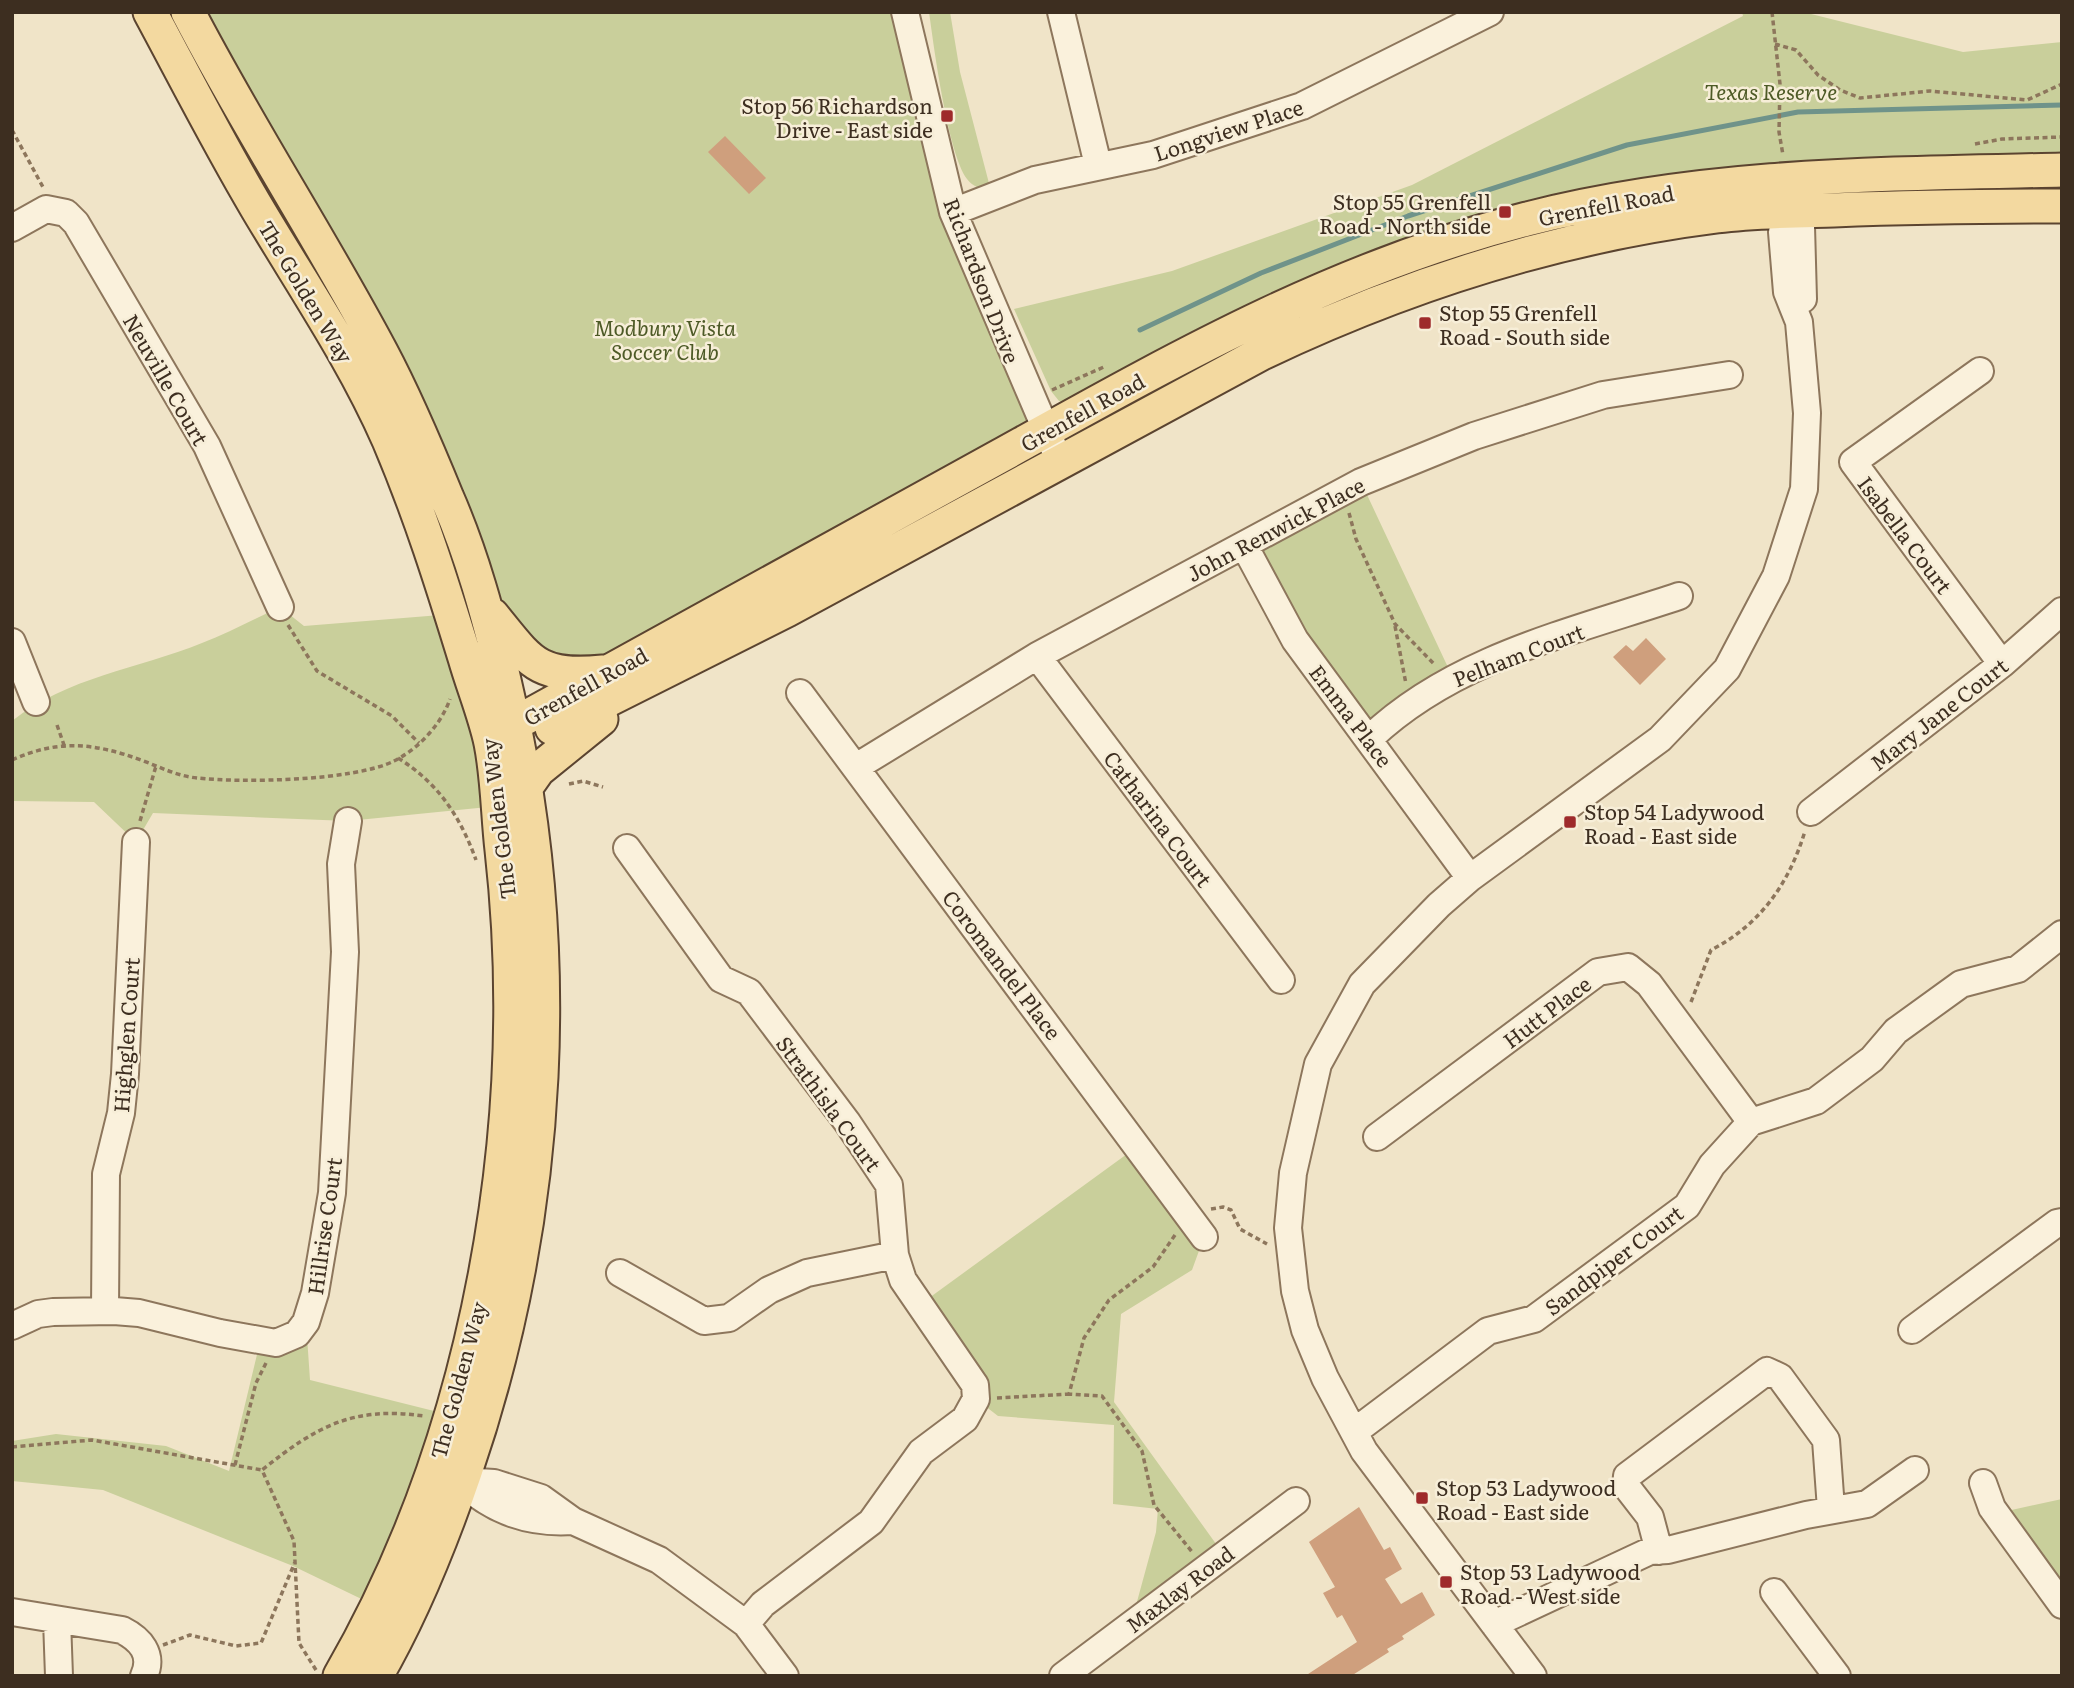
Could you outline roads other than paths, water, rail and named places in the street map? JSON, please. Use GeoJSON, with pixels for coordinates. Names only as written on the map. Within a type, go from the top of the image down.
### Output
{"type":"FeatureCollection","features":[{"type":"Feature","properties":{"kind":"main road","name":"The Golden Way"},"geometry":{"type":"LineString","coordinates":[[150,12],[254,202],[355,372],[387,436],[526,787],[538,880],[544,1005],[536,1158],[528,1224],[508,1323],[487,1403],[376,1606],[328,1673]]}},
{"type":"Feature","properties":{"kind":"main road","name":"The Golden Way"},"geometry":{"type":"LineString","coordinates":[[188,12],[253,133],[395,380],[449,502],[484,605],[508,738],[511,971],[507,1111],[500,1182],[447,1476],[421,1583],[376,1676]]}},
{"type":"Feature","properties":{"kind":"main road","name":"Grenfell Road"},"geometry":{"type":"LineString","coordinates":[[508,738],[610,671],[1045,431],[1282,305],[1414,252],[1526,219],[1582,206],[1716,184],[1786,167],[2062,170]]}},
{"type":"Feature","properties":{"kind":"main road"},"geometry":{"type":"LineString","coordinates":[[1786,167],[1791,211]]}},
{"type":"Feature","properties":{"kind":"main road","name":"Grenfell Road"},"geometry":{"type":"LineString","coordinates":[[508,738],[654,676],[787,610],[1262,352],[1332,319],[1439,279],[1503,260],[1613,234],[1718,216],[1791,211],[2062,206]]}},
{"type":"Feature","properties":{"kind":"main road"},"geometry":{"type":"LineString","coordinates":[[484,605],[516,645],[544,670],[565,674],[610,671]]}},
{"type":"Feature","properties":{"kind":"main road"},"geometry":{"type":"LineString","coordinates":[[526,787],[538,770],[654,676]]}},
{"type":"Feature","properties":{"kind":"street","name":"Richardson Drive"},"geometry":{"type":"LineString","coordinates":[[905,12],[953,212],[1060,461]]}},
{"type":"Feature","properties":{"kind":"street"},"geometry":{"type":"LineString","coordinates":[[1061,12],[1098,165]]}},
{"type":"Feature","properties":{"kind":"street","name":"Longview Place"},"geometry":{"type":"LineString","coordinates":[[953,212],[1034,180],[1153,155],[1303,106],[1490,12]]}},
{"type":"Feature","properties":{"kind":"street","name":"Neuville Court"},"geometry":{"type":"LineString","coordinates":[[12,228],[32,214],[57,209],[76,223],[207,446],[280,607]]}},
{"type":"Feature","properties":{"kind":"street"},"geometry":{"type":"LineString","coordinates":[[1533,1676],[1364,1451],[1305,1331],[1295,1291],[1288,1227],[1293,1173],[1318,1064],[1362,984],[1438,905],[1470,878],[1660,739],[1727,669],[1776,576],[1804,489],[1807,413],[1799,322],[1787,292],[1782,232],[1791,211]]}},
{"type":"Feature","properties":{"kind":"street","name":"Isabella Court"},"geometry":{"type":"LineString","coordinates":[[1980,371],[1853,462],[2002,664]]}},
{"type":"Feature","properties":{"kind":"street","name":"John Renwick Place"},"geometry":{"type":"LineString","coordinates":[[856,767],[1037,656],[1352,486],[1474,436],[1603,395],[1729,374]]}},
{"type":"Feature","properties":{"kind":"street","name":"Emma Place"},"geometry":{"type":"LineString","coordinates":[[1244,545],[1295,640],[1370,738],[1470,878]]}},
{"type":"Feature","properties":{"kind":"street","name":"Pelham Court"},"geometry":{"type":"LineString","coordinates":[[1370,738],[1410,705],[1453,678],[1511,652],[1679,596]]}},
{"type":"Feature","properties":{"kind":"street","name":"Mary Jane Court"},"geometry":{"type":"LineString","coordinates":[[1811,811],[2002,664],[2062,611]]}},
{"type":"Feature","properties":{"kind":"street"},"geometry":{"type":"LineString","coordinates":[[12,642],[36,702]]}},
{"type":"Feature","properties":{"kind":"street","name":"Catharina Court"},"geometry":{"type":"LineString","coordinates":[[1037,656],[1281,980]]}},
{"type":"Feature","properties":{"kind":"street","name":"Coromandel Place"},"geometry":{"type":"LineString","coordinates":[[800,692],[1204,1237]]}},
{"type":"Feature","properties":{"kind":"street","name":"Hillrise Court"},"geometry":{"type":"LineString","coordinates":[[105,1311],[139,1313],[220,1334],[276,1343],[297,1334],[312,1309],[332,1194],[345,952],[341,864],[348,821]]}},
{"type":"Feature","properties":{"kind":"street","name":"Highglen Court"},"geometry":{"type":"LineString","coordinates":[[105,1311],[106,1174],[121,1113],[125,1074],[136,842]]}},
{"type":"Feature","properties":{"kind":"street","name":"Strathisla Court"},"geometry":{"type":"LineString","coordinates":[[627,848],[721,979],[749,992],[847,1122],[889,1185],[895,1255],[903,1280],[918,1306],[965,1365],[975,1385],[976,1399],[965,1419],[921,1452],[871,1522],[763,1604],[746,1624]]}},
{"type":"Feature","properties":{"kind":"street","name":"Sandpiper Court"},"geometry":{"type":"LineString","coordinates":[[1354,1432],[1488,1331],[1534,1319],[1687,1206],[1712,1165],[1751,1122],[1816,1101],[1872,1059],[1896,1031],[1961,984],[2018,969],[2062,934]]}},
{"type":"Feature","properties":{"kind":"street","name":"Hutt Place"},"geometry":{"type":"LineString","coordinates":[[1377,1137],[1598,972],[1628,967],[1649,984],[1751,1122]]}},
{"type":"Feature","properties":{"kind":"street"},"geometry":{"type":"LineString","coordinates":[[1912,1330],[2057,1223],[2062,1222]]}},
{"type":"Feature","properties":{"kind":"street"},"geometry":{"type":"LineString","coordinates":[[620,1273],[704,1321],[729,1318],[769,1290],[807,1273],[895,1255]]}},
{"type":"Feature","properties":{"kind":"street"},"geometry":{"type":"LineString","coordinates":[[12,1326],[46,1313],[105,1311]]}},
{"type":"Feature","properties":{"kind":"street"},"geometry":{"type":"LineString","coordinates":[[1658,1551],[1650,1517],[1626,1486],[1627,1476],[1767,1371],[1780,1377],[1826,1440],[1831,1509]]}},
{"type":"Feature","properties":{"kind":"street"},"geometry":{"type":"LineString","coordinates":[[1494,1624],[1643,1553],[1831,1509],[1867,1504],[1915,1470]]}},
{"type":"Feature","properties":{"kind":"street"},"geometry":{"type":"LineString","coordinates":[[447,1476],[483,1503],[545,1523],[573,1521],[659,1560],[746,1624],[785,1676]]}},
{"type":"Feature","properties":{"kind":"street"},"geometry":{"type":"LineString","coordinates":[[1983,1483],[1992,1508],[2062,1605]]}},
{"type":"Feature","properties":{"kind":"street","name":"Maxlay Road"},"geometry":{"type":"LineString","coordinates":[[1063,1676],[1296,1502]]}},
{"type":"Feature","properties":{"kind":"street"},"geometry":{"type":"LineString","coordinates":[[1774,1591],[1837,1676]]}},
{"type":"Feature","properties":{"kind":"street"},"geometry":{"type":"LineString","coordinates":[[12,1612],[122,1630],[136,1637],[145,1663]]}},
{"type":"Feature","properties":{"kind":"street"},"geometry":{"type":"LineString","coordinates":[[57,1619],[59,1676]]}},
{"type":"Feature","properties":{"kind":"waterway"},"geometry":{"type":"LineString","coordinates":[[1140,330],[1261,273],[1408,216],[1627,145],[1798,112],[2062,105]]}},
{"type":"Feature","properties":{"kind":"place","name":"Stop 56 Richardson Drive - East side"},"geometry":{"type":"Point","coordinates":[947,116]}},
{"type":"Feature","properties":{"kind":"place","name":"Stop 55 Grenfell Road - North side"},"geometry":{"type":"Point","coordinates":[1505,212]}},
{"type":"Feature","properties":{"kind":"place","name":"Stop 55 Grenfell Road - South side"},"geometry":{"type":"Point","coordinates":[1425,323]}},
{"type":"Feature","properties":{"kind":"place","name":"Stop 54 Ladywood Road - East side"},"geometry":{"type":"Point","coordinates":[1570,822]}},
{"type":"Feature","properties":{"kind":"place","name":"Stop 53 Ladywood Road - East side"},"geometry":{"type":"Point","coordinates":[1422,1498]}},
{"type":"Feature","properties":{"kind":"place","name":"Stop 53 Ladywood Road - West side"},"geometry":{"type":"Point","coordinates":[1446,1582]}},
{"type":"Feature","properties":{"kind":"park label","name":"Texas Reserve"},"geometry":{"type":"Point","coordinates":[1771,90]}},
{"type":"Feature","properties":{"kind":"park label","name":"Modbury Vista Soccer Club"},"geometry":{"type":"Point","coordinates":[665,338]}}]}
